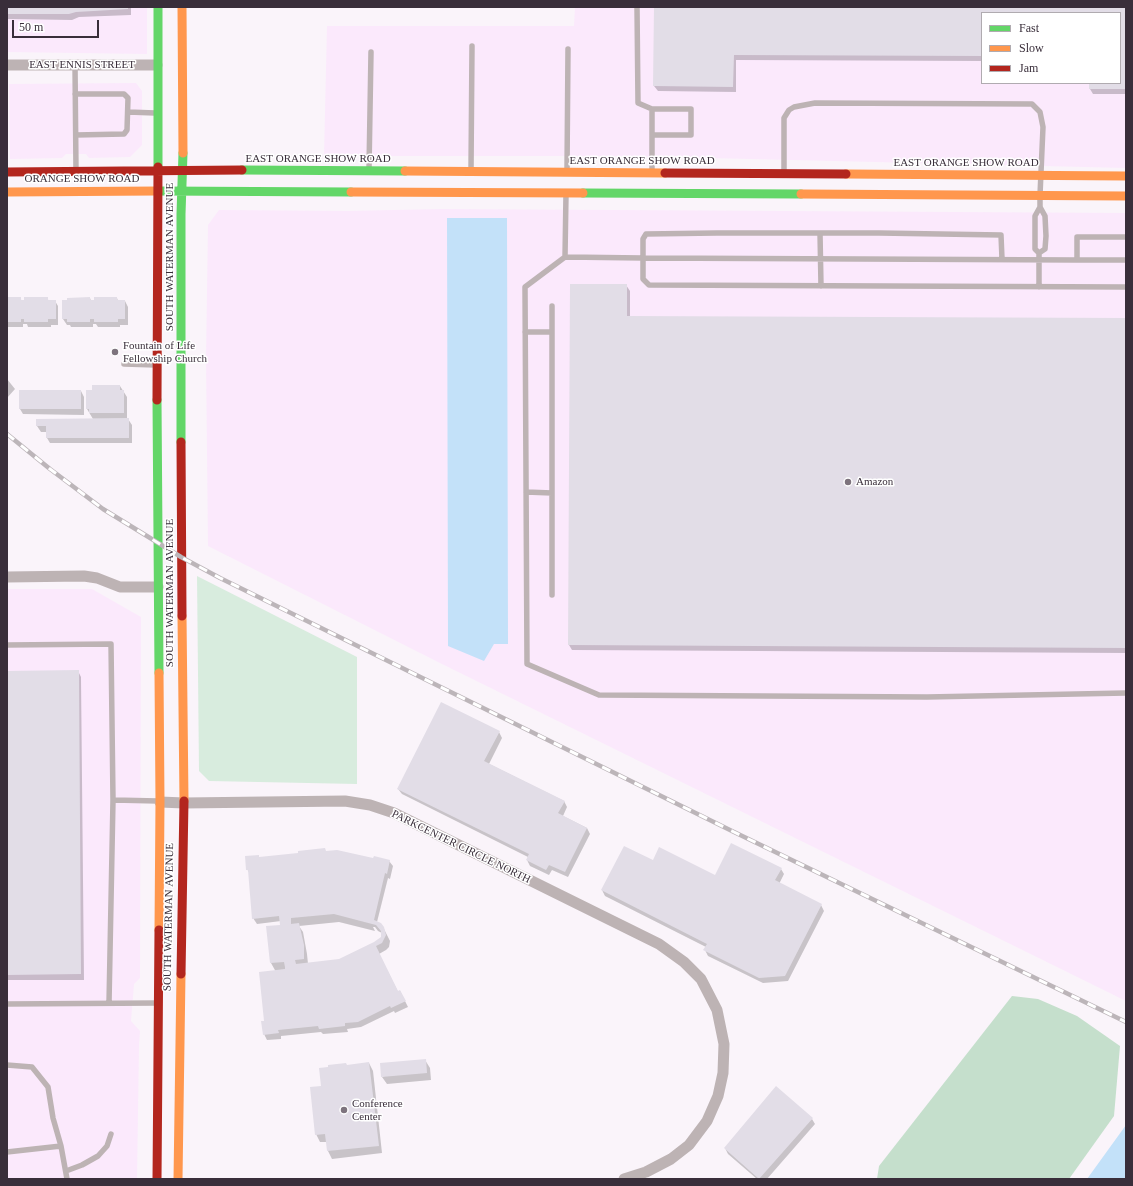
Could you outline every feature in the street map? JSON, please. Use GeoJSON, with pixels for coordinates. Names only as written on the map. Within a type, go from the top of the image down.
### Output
{"type":"FeatureCollection","features":[{"type":"Feature","properties":{"kind":"main road","name":"SOUTH WATERMAN AVENUE"},"geometry":{"type":"LineString","coordinates":[[157,1179],[160,802],[157,191],[158,7]]}},
{"type":"Feature","properties":{"kind":"main road","name":"SOUTH WATERMAN AVENUE"},"geometry":{"type":"LineString","coordinates":[[178,1179],[184,803],[181,557],[182,7]]}},
{"type":"Feature","properties":{"kind":"main road","name":"EAST ORANGE SHOW ROAD"},"geometry":{"type":"LineString","coordinates":[[157,172],[182,170],[471,172],[566,183],[652,173],[1126,176]]}},
{"type":"Feature","properties":{"kind":"main road","name":"ORANGE SHOW ROAD"},"geometry":{"type":"LineString","coordinates":[[7,172],[157,172]]}},
{"type":"Feature","properties":{"kind":"main road","name":"EAST ORANGE SHOW ROAD"},"geometry":{"type":"LineString","coordinates":[[157,191],[182,192],[566,183],[1126,196]]}},
{"type":"Feature","properties":{"kind":"main road","name":"ORANGE SHOW ROAD"},"geometry":{"type":"LineString","coordinates":[[7,192],[157,191]]}},
{"type":"Feature","properties":{"kind":"street","name":"EAST ENNIS STREET"},"geometry":{"type":"LineString","coordinates":[[7,65],[157,65]]}},
{"type":"Feature","properties":{"kind":"street"},"geometry":{"type":"LineString","coordinates":[[7,577],[84,576],[97,578],[120,587],[158,587]]}},
{"type":"Feature","properties":{"kind":"street","name":"PARKCENTER CIRCLE NORTH"},"geometry":{"type":"LineString","coordinates":[[160,802],[345,801],[370,805],[394,813],[659,944],[684,962],[701,979],[718,1010],[724,1044],[723,1073],[718,1096],[707,1121],[689,1145],[671,1159],[646,1172],[624,1179]]}},
{"type":"Feature","properties":{"kind":"lane"},"geometry":{"type":"LineString","coordinates":[[637,7],[638,103],[652,109],[691,109],[691,135],[652,135]]}},
{"type":"Feature","properties":{"kind":"lane"},"geometry":{"type":"LineString","coordinates":[[471,172],[472,46]]}},
{"type":"Feature","properties":{"kind":"lane"},"geometry":{"type":"LineString","coordinates":[[565,257],[568,49]]}},
{"type":"Feature","properties":{"kind":"lane"},"geometry":{"type":"LineString","coordinates":[[368,171],[371,52]]}},
{"type":"Feature","properties":{"kind":"lane"},"geometry":{"type":"LineString","coordinates":[[75,65],[76,172]]}},
{"type":"Feature","properties":{"kind":"lane"},"geometry":{"type":"LineString","coordinates":[[75,94],[124,94],[128,98],[127,130],[124,134],[76,135]]}},
{"type":"Feature","properties":{"kind":"lane"},"geometry":{"type":"LineString","coordinates":[[784,174],[784,118],[788,110],[794,107],[815,102],[1032,104],[1040,112],[1043,127],[1040,207],[1045,216],[1045,249],[1038,254]]}},
{"type":"Feature","properties":{"kind":"lane"},"geometry":{"type":"LineString","coordinates":[[652,109],[652,173]]}},
{"type":"Feature","properties":{"kind":"lane"},"geometry":{"type":"LineString","coordinates":[[128,112],[157,112]]}},
{"type":"Feature","properties":{"kind":"lane"},"geometry":{"type":"LineString","coordinates":[[1039,287],[1035,216],[1040,207]]}},
{"type":"Feature","properties":{"kind":"lane"},"geometry":{"type":"LineString","coordinates":[[1002,259],[1001,235],[879,232],[646,234],[643,240],[643,279],[649,285],[1126,287]]}},
{"type":"Feature","properties":{"kind":"lane"},"geometry":{"type":"LineString","coordinates":[[820,233],[821,286]]}},
{"type":"Feature","properties":{"kind":"lane"},"geometry":{"type":"LineString","coordinates":[[1077,260],[1077,237],[1126,237]]}},
{"type":"Feature","properties":{"kind":"lane"},"geometry":{"type":"LineString","coordinates":[[1126,260],[1077,260],[1038,254],[1002,259],[959,260],[565,257],[525,287],[527,664],[599,695],[927,698],[1126,693]]}},
{"type":"Feature","properties":{"kind":"lane"},"geometry":{"type":"LineString","coordinates":[[552,306],[552,595]]}},
{"type":"Feature","properties":{"kind":"lane"},"geometry":{"type":"LineString","coordinates":[[525,332],[552,332]]}},
{"type":"Feature","properties":{"kind":"lane"},"geometry":{"type":"LineString","coordinates":[[124,364],[158,365]]}},
{"type":"Feature","properties":{"kind":"lane"},"geometry":{"type":"LineString","coordinates":[[526,492],[552,493]]}},
{"type":"Feature","properties":{"kind":"lane"},"geometry":{"type":"LineString","coordinates":[[7,645],[111,644],[113,800],[109,1003]]}},
{"type":"Feature","properties":{"kind":"lane"},"geometry":{"type":"LineString","coordinates":[[113,800],[160,802]]}},
{"type":"Feature","properties":{"kind":"lane"},"geometry":{"type":"LineString","coordinates":[[7,1004],[159,1002]]}},
{"type":"Feature","properties":{"kind":"lane"},"geometry":{"type":"LineString","coordinates":[[7,1066],[32,1067],[48,1087],[53,1118],[61,1146],[67,1179]]}},
{"type":"Feature","properties":{"kind":"lane"},"geometry":{"type":"LineString","coordinates":[[66,1170],[82,1165],[98,1156],[107,1146],[111,1134]]}},
{"type":"Feature","properties":{"kind":"lane"},"geometry":{"type":"LineString","coordinates":[[7,1152],[61,1146]]}},
{"type":"Feature","properties":{"kind":"shaded area"},"geometry":{"type":"Polygon","coordinates":[[[7,7],[147,7],[147,54],[7,52],[7,7]]]}},
{"type":"Feature","properties":{"kind":"shaded area"},"geometry":{"type":"Polygon","coordinates":[[[575,7],[1126,7],[1126,168],[625,156],[324,156],[327,26],[574,26],[575,7]]]}},
{"type":"Feature","properties":{"kind":"shaded area"},"geometry":{"type":"Polygon","coordinates":[[[136,83],[142,91],[142,145],[130,157],[89,158],[86,154],[66,154],[62,158],[10,159],[9,84],[136,83]]]}},
{"type":"Feature","properties":{"kind":"shaded area"},"geometry":{"type":"Polygon","coordinates":[[[441,209],[1126,213],[1126,1001],[440,663],[208,546],[206,358],[208,225],[219,210],[348,211],[441,209]]]}},
{"type":"Feature","properties":{"kind":"shaded area"},"geometry":{"type":"Polygon","coordinates":[[[7,589],[92,589],[141,617],[140,978],[134,984],[131,1021],[140,1031],[137,1179],[7,1179],[7,589]]]}},
{"type":"Feature","properties":{"kind":"green space"},"geometry":{"type":"Polygon","coordinates":[[[197,576],[357,657],[357,784],[209,781],[199,771],[197,576]]]}},
{"type":"Feature","properties":{"kind":"green space"},"geometry":{"type":"Polygon","coordinates":[[[1012,996],[1038,999],[1077,1016],[1120,1046],[1114,1116],[1069,1179],[877,1179],[879,1166],[1012,996]]]}},
{"type":"Feature","properties":{"kind":"water"},"geometry":{"type":"Polygon","coordinates":[[[447,218],[507,218],[508,644],[494,644],[484,661],[448,646],[447,218]]]}},
{"type":"Feature","properties":{"kind":"water"},"geometry":{"type":"Polygon","coordinates":[[[1126,1125],[1126,1179],[1087,1179],[1126,1125]]]}},
{"type":"Feature","properties":{"kind":"building"},"geometry":{"type":"Polygon","coordinates":[[[7,7],[128,7],[128,9],[76,12],[69,14],[7,14],[7,7]]]}},
{"type":"Feature","properties":{"kind":"building"},"geometry":{"type":"Polygon","coordinates":[[[654,7],[1126,7],[1126,89],[1089,89],[1089,84],[1121,84],[1121,12],[981,12],[981,56],[734,55],[733,87],[653,86],[654,7]]]}},
{"type":"Feature","properties":{"kind":"building","name":"Amazon"},"geometry":{"type":"Polygon","coordinates":[[[570,284],[627,284],[627,316],[1126,318],[1126,648],[568,645],[570,284]]]}},
{"type":"Feature","properties":{"kind":"building"},"geometry":{"type":"Polygon","coordinates":[[[7,297],[21,297],[21,300],[24,300],[24,297],[48,297],[48,300],[56,300],[56,319],[48,319],[48,322],[24,322],[24,319],[21,319],[21,322],[7,322],[7,297]]]}},
{"type":"Feature","properties":{"kind":"building"},"geometry":{"type":"Polygon","coordinates":[[[90,297],[90,300],[94,300],[94,297],[117,297],[117,300],[125,300],[125,319],[118,319],[118,322],[94,322],[94,319],[90,319],[90,322],[67,322],[67,319],[62,319],[62,300],[67,300],[67,298],[90,297]]]}},
{"type":"Feature","properties":{"kind":"building"},"geometry":{"type":"Polygon","coordinates":[[[92,385],[120,385],[120,390],[124,390],[124,413],[89,413],[89,409],[86,409],[86,390],[92,390],[92,385]]]}},
{"type":"Feature","properties":{"kind":"building"},"geometry":{"type":"Polygon","coordinates":[[[19,390],[81,390],[81,409],[19,409],[19,390]]]}},
{"type":"Feature","properties":{"kind":"building"},"geometry":{"type":"Polygon","coordinates":[[[129,418],[129,438],[46,438],[46,426],[36,426],[36,419],[129,418]]]}},
{"type":"Feature","properties":{"kind":"building"},"geometry":{"type":"Polygon","coordinates":[[[79,670],[81,974],[7,975],[7,671],[79,670]]]}},
{"type":"Feature","properties":{"kind":"building"},"geometry":{"type":"Polygon","coordinates":[[[441,702],[500,731],[484,761],[565,801],[558,813],[587,828],[565,872],[549,865],[546,870],[526,860],[529,854],[397,789],[441,702]]]}},
{"type":"Feature","properties":{"kind":"building"},"geometry":{"type":"Polygon","coordinates":[[[731,843],[782,868],[775,880],[822,904],[785,976],[759,978],[703,950],[707,944],[601,890],[624,846],[653,860],[659,847],[715,875],[731,843]]]}},
{"type":"Feature","properties":{"kind":"building"},"geometry":{"type":"Polygon","coordinates":[[[325,848],[326,851],[337,850],[390,860],[387,874],[385,873],[374,920],[381,923],[384,927],[386,935],[382,943],[376,946],[398,991],[400,990],[406,1001],[391,1008],[390,1006],[358,1022],[345,1023],[345,1026],[319,1029],[318,1026],[278,1030],[279,1033],[263,1035],[261,1021],[264,1021],[259,972],[285,969],[285,967],[284,962],[270,963],[266,926],[280,925],[279,916],[252,919],[248,870],[246,870],[245,856],[259,855],[259,857],[298,853],[298,851],[325,848]],[[334,914],[291,918],[291,924],[299,923],[304,945],[304,959],[295,960],[296,964],[339,959],[374,942],[381,937],[381,931],[376,925],[334,914]]]}},
{"type":"Feature","properties":{"kind":"building","name":"Conference Center"},"geometry":{"type":"Polygon","coordinates":[[[426,1059],[427,1073],[381,1077],[380,1063],[426,1059]]]}},
{"type":"Feature","properties":{"kind":"building","name":"Conference Center"},"geometry":{"type":"Polygon","coordinates":[[[369,1062],[379,1146],[327,1151],[325,1134],[315,1135],[310,1087],[321,1086],[319,1068],[328,1067],[328,1065],[346,1063],[347,1065],[369,1062]]]}},
{"type":"Feature","properties":{"kind":"building"},"geometry":{"type":"Polygon","coordinates":[[[776,1086],[813,1118],[759,1179],[724,1148],[776,1086]]]}},
{"type":"Feature","properties":{"kind":"railway"},"geometry":{"type":"LineString","coordinates":[[7,434],[103,509],[181,557],[220,578],[734,832],[1126,1022]]}},
{"type":"Feature","properties":{"kind":"traffic: fast"},"geometry":{"type":"LineString","coordinates":[[158,7],[158,167]]}},
{"type":"Feature","properties":{"kind":"traffic: fast"},"geometry":{"type":"LineString","coordinates":[[181,442],[181,214],[183,153]]}},
{"type":"Feature","properties":{"kind":"traffic: fast"},"geometry":{"type":"LineString","coordinates":[[242,170],[405,171]]}},
{"type":"Feature","properties":{"kind":"traffic: fast"},"geometry":{"type":"LineString","coordinates":[[158,191],[351,192]]}},
{"type":"Feature","properties":{"kind":"traffic: fast"},"geometry":{"type":"LineString","coordinates":[[583,193],[801,194]]}},
{"type":"Feature","properties":{"kind":"traffic: fast"},"geometry":{"type":"LineString","coordinates":[[157,400],[159,673]]}},
{"type":"Feature","properties":{"kind":"traffic: slow"},"geometry":{"type":"LineString","coordinates":[[182,7],[183,153]]}},
{"type":"Feature","properties":{"kind":"traffic: slow"},"geometry":{"type":"LineString","coordinates":[[405,171],[665,173]]}},
{"type":"Feature","properties":{"kind":"traffic: slow"},"geometry":{"type":"LineString","coordinates":[[846,174],[1126,176]]}},
{"type":"Feature","properties":{"kind":"traffic: slow"},"geometry":{"type":"LineString","coordinates":[[7,192],[158,191]]}},
{"type":"Feature","properties":{"kind":"traffic: slow"},"geometry":{"type":"LineString","coordinates":[[351,192],[583,193]]}},
{"type":"Feature","properties":{"kind":"traffic: slow"},"geometry":{"type":"LineString","coordinates":[[801,194],[1126,196]]}},
{"type":"Feature","properties":{"kind":"traffic: slow"},"geometry":{"type":"LineString","coordinates":[[182,616],[184,801]]}},
{"type":"Feature","properties":{"kind":"traffic: slow"},"geometry":{"type":"LineString","coordinates":[[159,673],[159,930]]}},
{"type":"Feature","properties":{"kind":"traffic: slow"},"geometry":{"type":"LineString","coordinates":[[178,1179],[181,974]]}},
{"type":"Feature","properties":{"kind":"traffic: jam"},"geometry":{"type":"LineString","coordinates":[[157,400],[158,167]]}},
{"type":"Feature","properties":{"kind":"traffic: jam"},"geometry":{"type":"LineString","coordinates":[[7,172],[242,170]]}},
{"type":"Feature","properties":{"kind":"traffic: jam"},"geometry":{"type":"LineString","coordinates":[[665,173],[846,174]]}},
{"type":"Feature","properties":{"kind":"traffic: jam"},"geometry":{"type":"LineString","coordinates":[[181,442],[182,616]]}},
{"type":"Feature","properties":{"kind":"traffic: jam"},"geometry":{"type":"LineString","coordinates":[[181,974],[184,801]]}},
{"type":"Feature","properties":{"kind":"traffic: jam"},"geometry":{"type":"LineString","coordinates":[[157,1179],[159,930]]}},
{"type":"Feature","properties":{"kind":"place","name":"Fountain of Life Fellowship Church"},"geometry":{"type":"Point","coordinates":[115,352]}},
{"type":"Feature","properties":{"kind":"place","name":"Amazon"},"geometry":{"type":"Point","coordinates":[848,482]}},
{"type":"Feature","properties":{"kind":"place","name":"Conference Center"},"geometry":{"type":"Point","coordinates":[344,1110]}}]}
